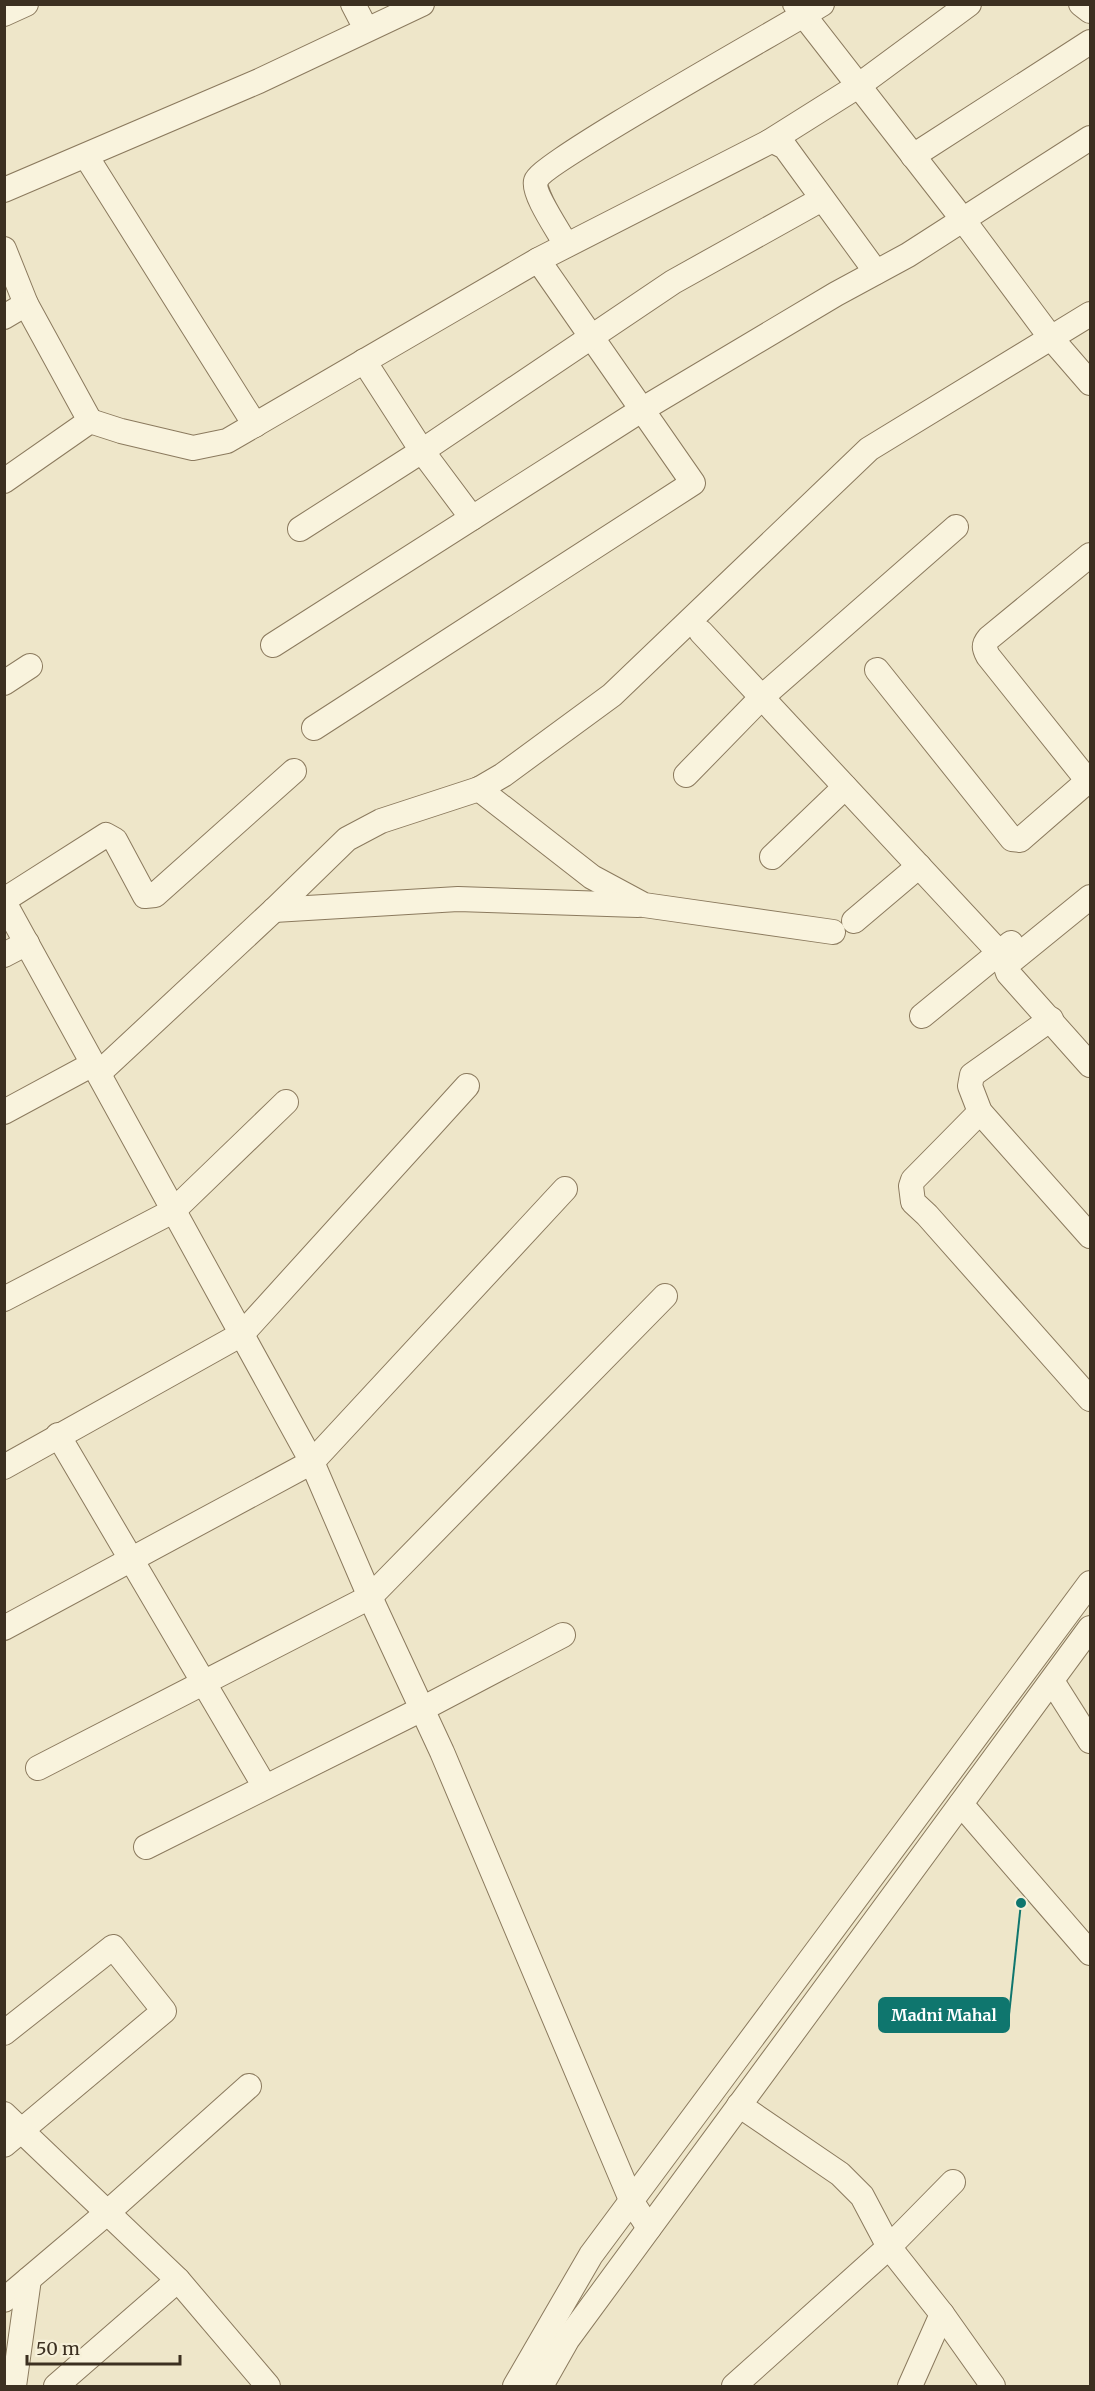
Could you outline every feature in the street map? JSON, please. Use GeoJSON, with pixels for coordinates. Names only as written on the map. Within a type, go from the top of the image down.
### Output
{"type":"FeatureCollection","features":[{"type":"Feature","properties":{"kind":"street"},"geometry":{"type":"LineString","coordinates":[[4,14],[26,4]]}},
{"type":"Feature","properties":{"kind":"street"},"geometry":{"type":"LineString","coordinates":[[353,4],[366,29]]}},
{"type":"Feature","properties":{"kind":"street"},"geometry":{"type":"LineString","coordinates":[[4,190],[259,81],[422,4]]}},
{"type":"Feature","properties":{"kind":"street"},"geometry":{"type":"LineString","coordinates":[[4,249],[26,304],[90,421],[121,431],[193,448],[227,441],[538,260],[769,142],[858,86],[969,4]]}},
{"type":"Feature","properties":{"kind":"street"},"geometry":{"type":"LineString","coordinates":[[1082,4],[1090,11]]}},
{"type":"Feature","properties":{"kind":"street"},"geometry":{"type":"LineString","coordinates":[[567,245],[536,192],[536,181],[541,172],[807,8],[858,86],[964,220],[1051,338],[1090,383]]}},
{"type":"Feature","properties":{"kind":"street"},"geometry":{"type":"LineString","coordinates":[[913,156],[1090,42]]}},
{"type":"Feature","properties":{"kind":"street"},"geometry":{"type":"LineString","coordinates":[[273,645],[643,409],[964,220],[1090,138]]}},
{"type":"Feature","properties":{"kind":"street"},"geometry":{"type":"LineString","coordinates":[[769,142],[785,147],[876,272]]}},
{"type":"Feature","properties":{"kind":"street"},"geometry":{"type":"LineString","coordinates":[[86,156],[255,425]]}},
{"type":"Feature","properties":{"kind":"street"},"geometry":{"type":"LineString","coordinates":[[300,529],[422,451],[673,282],[822,199]]}},
{"type":"Feature","properties":{"kind":"street"},"geometry":{"type":"LineString","coordinates":[[314,728],[693,483],[538,260]]}},
{"type":"Feature","properties":{"kind":"street"},"geometry":{"type":"LineString","coordinates":[[4,317],[26,304]]}},
{"type":"Feature","properties":{"kind":"street"},"geometry":{"type":"LineString","coordinates":[[4,1112],[96,1068],[274,910],[347,839],[381,821],[479,789],[502,775],[612,695],[869,449],[1090,314]]}},
{"type":"Feature","properties":{"kind":"street"},"geometry":{"type":"LineString","coordinates":[[364,361],[422,451],[472,518]]}},
{"type":"Feature","properties":{"kind":"street"},"geometry":{"type":"LineString","coordinates":[[4,481],[90,421]]}},
{"type":"Feature","properties":{"kind":"street"},"geometry":{"type":"LineString","coordinates":[[686,775],[762,697],[956,527]]}},
{"type":"Feature","properties":{"kind":"street"},"geometry":{"type":"LineString","coordinates":[[878,670],[1011,839],[1020,840],[1089,780],[988,656],[984,644],[1090,555]]}},
{"type":"Feature","properties":{"kind":"street"},"geometry":{"type":"LineString","coordinates":[[701,632],[1004,958],[1008,973],[1090,1065]]}},
{"type":"Feature","properties":{"kind":"street"},"geometry":{"type":"LineString","coordinates":[[4,683],[30,666]]}},
{"type":"Feature","properties":{"kind":"street"},"geometry":{"type":"LineString","coordinates":[[294,771],[155,895],[145,896],[115,840],[106,835],[4,901],[312,1461],[370,1597],[422,1709],[632,2202],[649,2228]]}},
{"type":"Feature","properties":{"kind":"street"},"geometry":{"type":"LineString","coordinates":[[772,857],[845,787]]}},
{"type":"Feature","properties":{"kind":"street"},"geometry":{"type":"LineString","coordinates":[[479,789],[592,877],[644,905]]}},
{"type":"Feature","properties":{"kind":"street"},"geometry":{"type":"LineString","coordinates":[[854,921],[919,866]]}},
{"type":"Feature","properties":{"kind":"street"},"geometry":{"type":"LineString","coordinates":[[922,1016],[1090,897]]}},
{"type":"Feature","properties":{"kind":"street"},"geometry":{"type":"LineString","coordinates":[[274,910],[458,899],[644,905],[832,932]]}},
{"type":"Feature","properties":{"kind":"street"},"geometry":{"type":"LineString","coordinates":[[1004,958],[1027,930]]}},
{"type":"Feature","properties":{"kind":"street"},"geometry":{"type":"LineString","coordinates":[[4,956],[27,943]]}},
{"type":"Feature","properties":{"kind":"street"},"geometry":{"type":"LineString","coordinates":[[1051,1019],[972,1075],[970,1086],[980,1112],[1088,1229]]}},
{"type":"Feature","properties":{"kind":"street"},"geometry":{"type":"LineString","coordinates":[[4,1467],[242,1334],[467,1086]]}},
{"type":"Feature","properties":{"kind":"street"},"geometry":{"type":"LineString","coordinates":[[4,1299],[173,1211],[286,1102]]}},
{"type":"Feature","properties":{"kind":"street"},"geometry":{"type":"LineString","coordinates":[[980,1112],[913,1180],[911,1186],[913,1202],[1090,1399]]}},
{"type":"Feature","properties":{"kind":"street"},"geometry":{"type":"LineString","coordinates":[[4,1628],[312,1461],[565,1189]]}},
{"type":"Feature","properties":{"kind":"street"},"geometry":{"type":"LineString","coordinates":[[38,1767],[370,1597],[665,1296]]}},
{"type":"Feature","properties":{"kind":"street"},"geometry":{"type":"LineString","coordinates":[[58,1436],[265,1787]]}},
{"type":"Feature","properties":{"kind":"street"},"geometry":{"type":"LineString","coordinates":[[515,2386],[591,2255],[1090,1583]]}},
{"type":"Feature","properties":{"kind":"street"},"geometry":{"type":"LineString","coordinates":[[549,2382],[567,2340],[1090,1628]]}},
{"type":"Feature","properties":{"kind":"street"},"geometry":{"type":"LineString","coordinates":[[146,1847],[422,1709],[563,1635]]}},
{"type":"Feature","properties":{"kind":"street"},"geometry":{"type":"LineString","coordinates":[[1052,1681],[1090,1741]]}},
{"type":"Feature","properties":{"kind":"street"},"geometry":{"type":"LineString","coordinates":[[962,1804],[1090,1953]]}},
{"type":"Feature","properties":{"kind":"street"},"geometry":{"type":"LineString","coordinates":[[4,2033],[113,1947],[164,2010],[4,2145]]}},
{"type":"Feature","properties":{"kind":"street"},"geometry":{"type":"LineString","coordinates":[[4,2300],[108,2212],[249,2086]]}},
{"type":"Feature","properties":{"kind":"street"},"geometry":{"type":"LineString","coordinates":[[739,2105],[840,2174],[862,2196],[889,2247],[942,2314],[993,2386]]}},
{"type":"Feature","properties":{"kind":"street"},"geometry":{"type":"LineString","coordinates":[[4,2114],[178,2280],[268,2386]]}},
{"type":"Feature","properties":{"kind":"street"},"geometry":{"type":"LineString","coordinates":[[734,2386],[889,2247],[954,2182]]}},
{"type":"Feature","properties":{"kind":"street"},"geometry":{"type":"LineString","coordinates":[[14,2386],[29,2279]]}},
{"type":"Feature","properties":{"kind":"street"},"geometry":{"type":"LineString","coordinates":[[56,2386],[178,2280]]}},
{"type":"Feature","properties":{"kind":"street"},"geometry":{"type":"LineString","coordinates":[[910,2386],[942,2314]]}},
{"type":"Feature","properties":{"kind":"place","name":"Madni Mahal"},"geometry":{"type":"Point","coordinates":[1021,1903]}}]}
